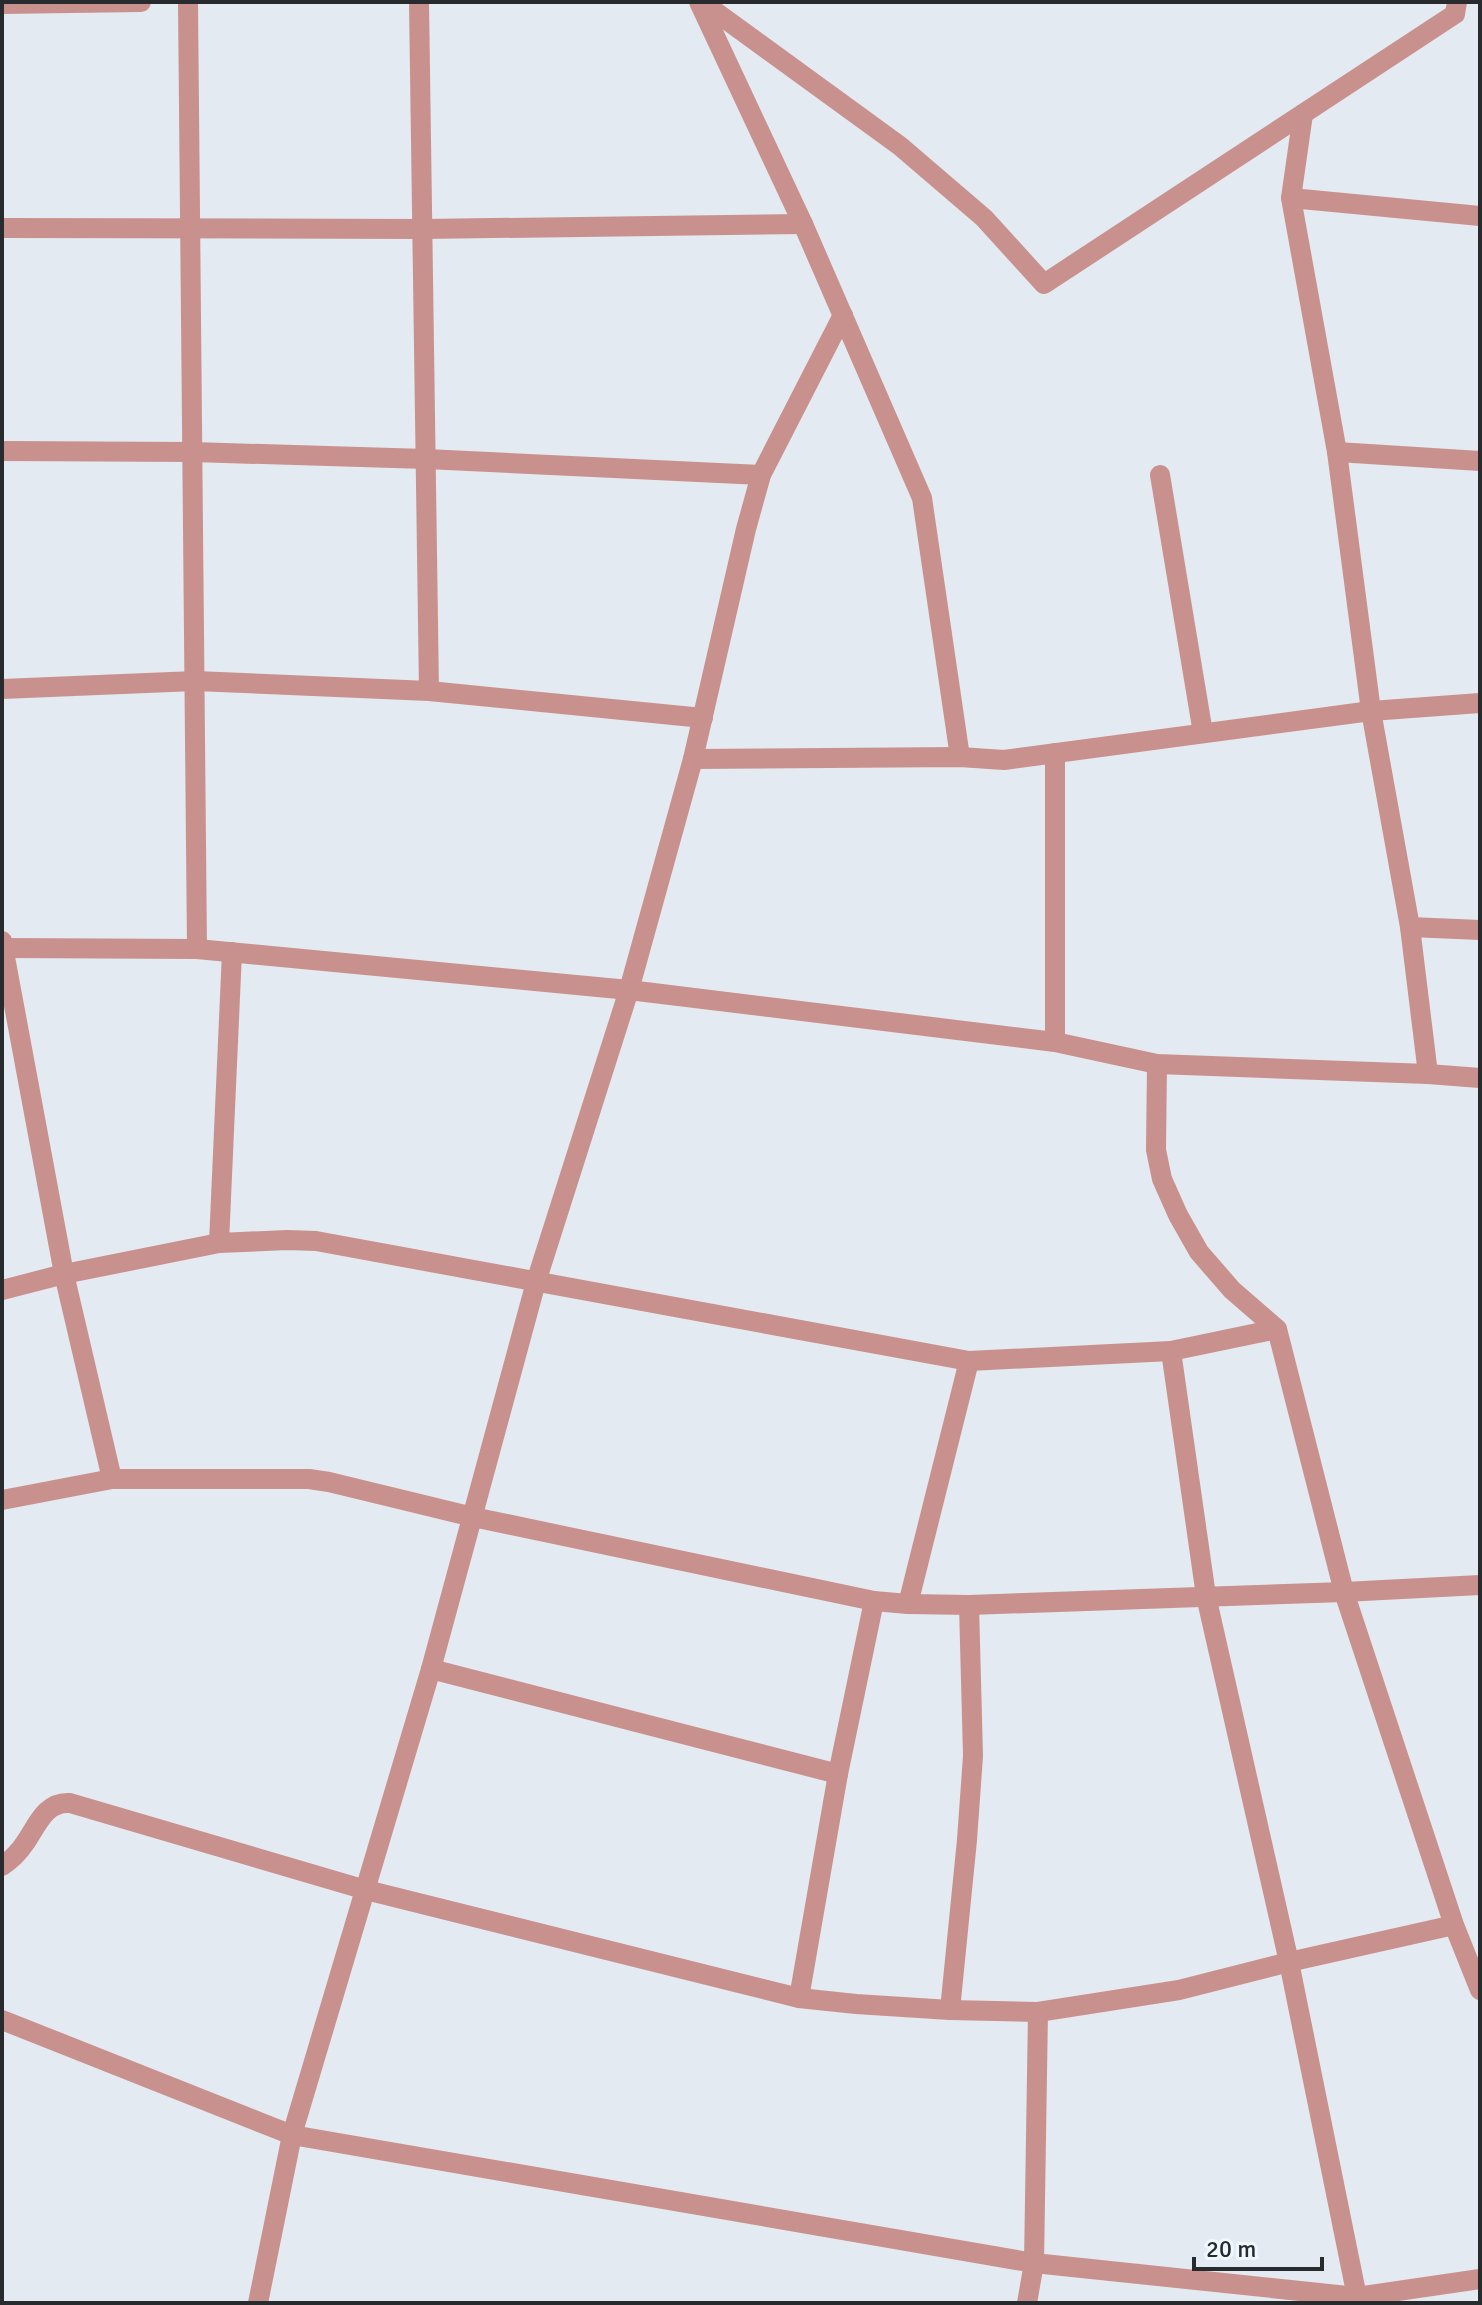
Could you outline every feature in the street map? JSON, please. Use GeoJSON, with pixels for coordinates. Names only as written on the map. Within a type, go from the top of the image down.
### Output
{"type":"FeatureCollection","features":[{"type":"Feature","properties":{"kind":"street"},"geometry":{"type":"LineString","coordinates":[[2,4],[141,2]]}},
{"type":"Feature","properties":{"kind":"street"},"geometry":{"type":"LineString","coordinates":[[188,2],[197,949]]}},
{"type":"Feature","properties":{"kind":"street"},"geometry":{"type":"LineString","coordinates":[[419,2],[429,691]]}},
{"type":"Feature","properties":{"kind":"street"},"geometry":{"type":"LineString","coordinates":[[701,2],[900,146],[984,218],[1044,284],[1455,14],[1457,2]]}},
{"type":"Feature","properties":{"kind":"street"},"geometry":{"type":"LineString","coordinates":[[701,2],[803,224],[922,498],[960,757]]}},
{"type":"Feature","properties":{"kind":"street"},"geometry":{"type":"LineString","coordinates":[[1303,114],[1291,198],[1337,452],[1371,711],[1410,927],[1428,1074]]}},
{"type":"Feature","properties":{"kind":"street"},"geometry":{"type":"LineString","coordinates":[[1291,198],[1480,216]]}},
{"type":"Feature","properties":{"kind":"street"},"geometry":{"type":"LineString","coordinates":[[2,228],[423,229],[803,224]]}},
{"type":"Feature","properties":{"kind":"street"},"geometry":{"type":"LineString","coordinates":[[258,2303],[292,2135],[431,1669],[536,1282],[629,990],[693,759],[761,475],[843,315]]}},
{"type":"Feature","properties":{"kind":"street"},"geometry":{"type":"LineString","coordinates":[[2,451],[192,452],[426,459],[761,475]]}},
{"type":"Feature","properties":{"kind":"street"},"geometry":{"type":"LineString","coordinates":[[1337,452],[1480,461]]}},
{"type":"Feature","properties":{"kind":"street"},"geometry":{"type":"LineString","coordinates":[[1160,475],[1203,733]]}},
{"type":"Feature","properties":{"kind":"street"},"geometry":{"type":"LineString","coordinates":[[2,689],[195,681],[429,691],[703,718]]}},
{"type":"Feature","properties":{"kind":"street"},"geometry":{"type":"LineString","coordinates":[[693,759],[960,757],[1004,760],[1371,711],[1480,703]]}},
{"type":"Feature","properties":{"kind":"street"},"geometry":{"type":"LineString","coordinates":[[1055,753],[1055,1042]]}},
{"type":"Feature","properties":{"kind":"street"},"geometry":{"type":"LineString","coordinates":[[1410,927],[1480,930]]}},
{"type":"Feature","properties":{"kind":"street"},"geometry":{"type":"LineString","coordinates":[[2,941],[64,1274],[112,1479]]}},
{"type":"Feature","properties":{"kind":"street"},"geometry":{"type":"LineString","coordinates":[[2,948],[232,952],[629,990],[1055,1042],[1157,1064],[1480,1078]]}},
{"type":"Feature","properties":{"kind":"street"},"geometry":{"type":"LineString","coordinates":[[219,1243],[232,952]]}},
{"type":"Feature","properties":{"kind":"street"},"geometry":{"type":"LineString","coordinates":[[1157,1064],[1156,1150],[1162,1179],[1199,1252],[1232,1290],[1277,1329],[1344,1592],[1454,1925],[1480,1990]]}},
{"type":"Feature","properties":{"kind":"street"},"geometry":{"type":"LineString","coordinates":[[2,1290],[64,1274],[219,1243],[287,1240],[316,1241],[969,1361],[1171,1351],[1277,1329]]}},
{"type":"Feature","properties":{"kind":"street"},"geometry":{"type":"LineString","coordinates":[[1171,1351],[1206,1596],[1289,1962],[1357,2297]]}},
{"type":"Feature","properties":{"kind":"street"},"geometry":{"type":"LineString","coordinates":[[908,1604],[969,1361]]}},
{"type":"Feature","properties":{"kind":"street"},"geometry":{"type":"LineString","coordinates":[[2,1500],[112,1479],[309,1479],[473,1517],[874,1601],[908,1604],[969,1605],[1480,1585]]}},
{"type":"Feature","properties":{"kind":"street"},"geometry":{"type":"LineString","coordinates":[[799,1998],[838,1774],[874,1601]]}},
{"type":"Feature","properties":{"kind":"street"},"geometry":{"type":"LineString","coordinates":[[950,2010],[973,1756],[969,1605]]}},
{"type":"Feature","properties":{"kind":"street"},"geometry":{"type":"LineString","coordinates":[[431,1669],[838,1774]]}},
{"type":"Feature","properties":{"kind":"street"},"geometry":{"type":"LineString","coordinates":[[2,1866],[18,1852],[52,1806],[61,1802],[70,1803],[366,1890],[799,1998],[950,2010],[1038,2012],[1179,1990],[1454,1925]]}},
{"type":"Feature","properties":{"kind":"street"},"geometry":{"type":"LineString","coordinates":[[1027,2303],[1034,2263],[1038,2012]]}},
{"type":"Feature","properties":{"kind":"street"},"geometry":{"type":"LineString","coordinates":[[2,2020],[292,2135],[1034,2263],[1357,2297],[1480,2279]]}}]}
